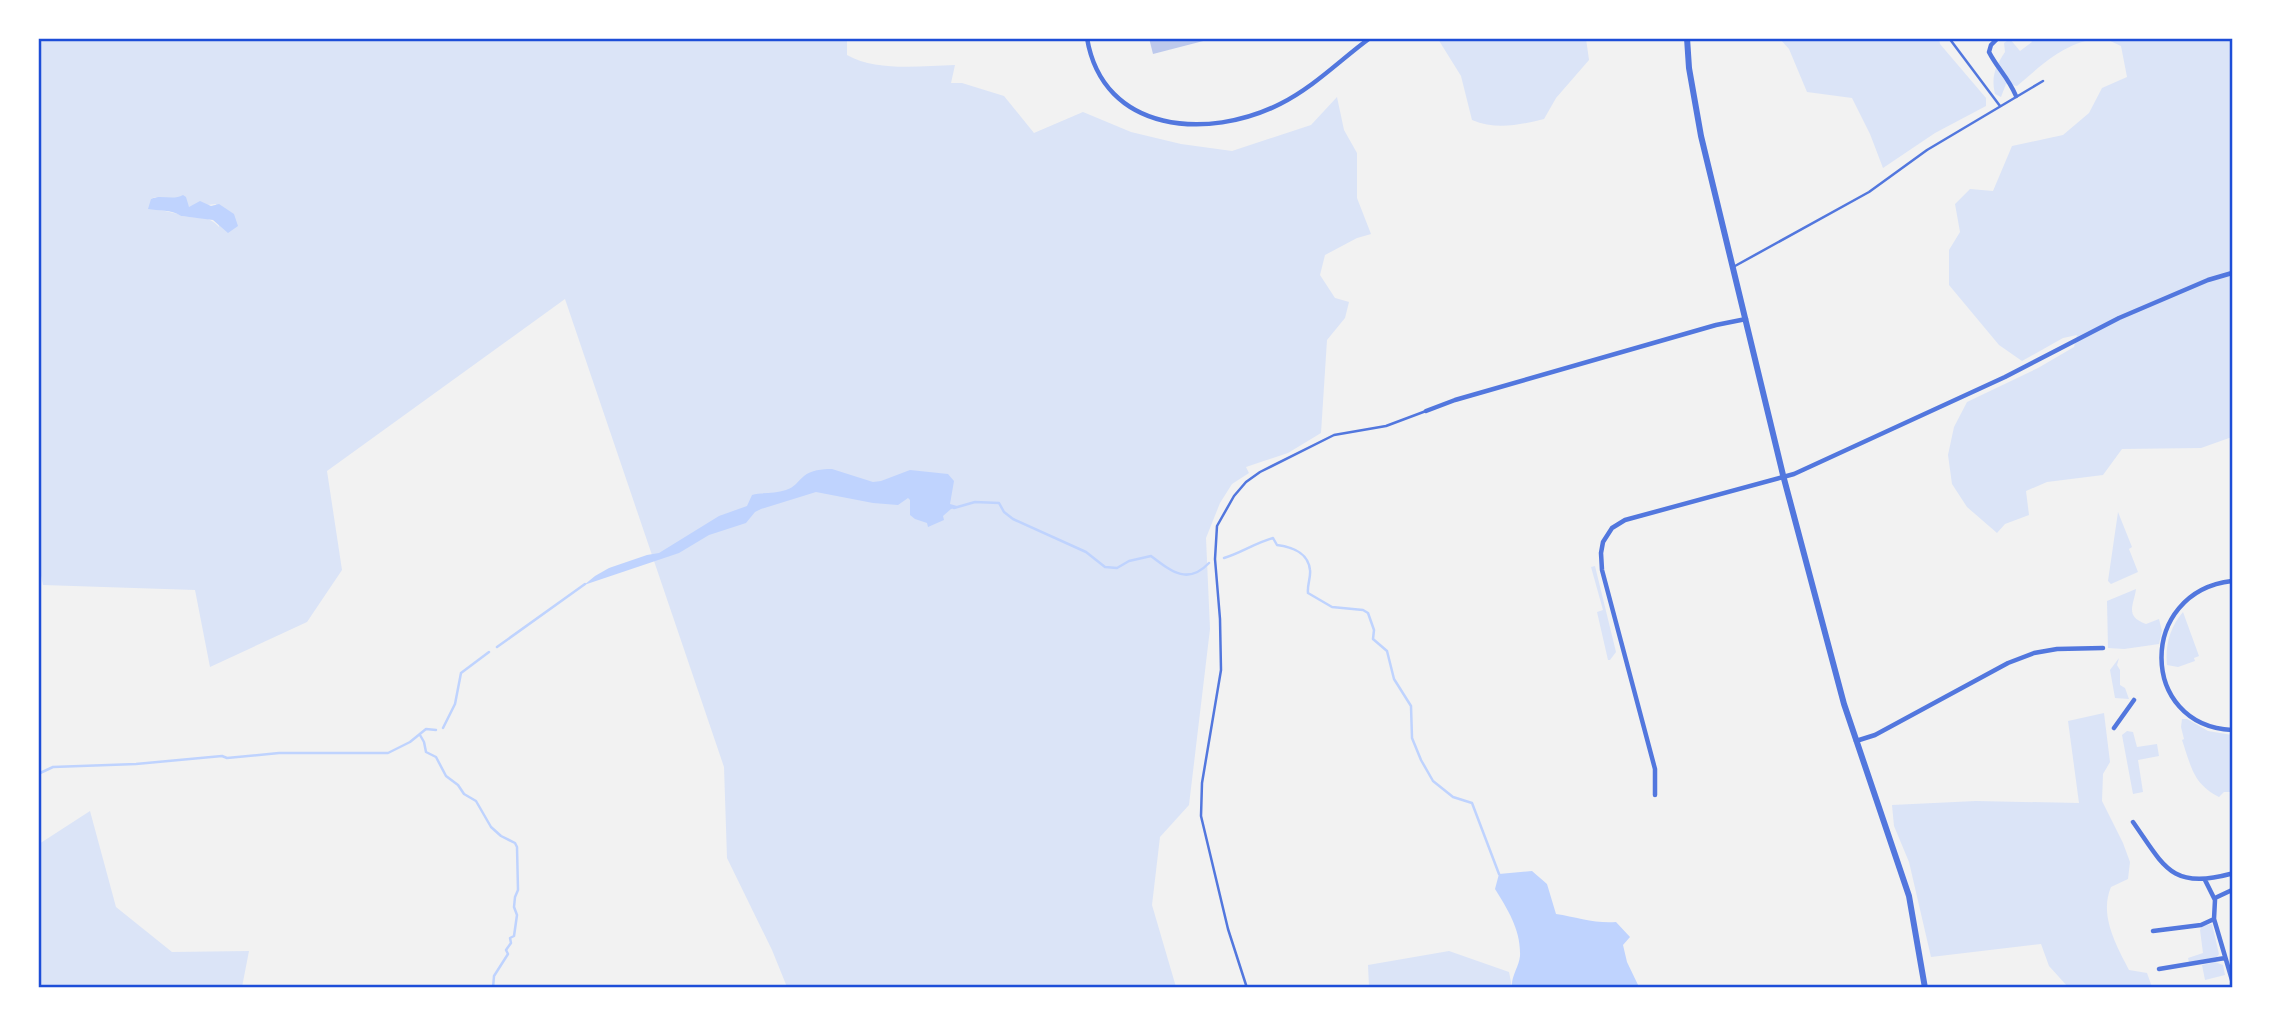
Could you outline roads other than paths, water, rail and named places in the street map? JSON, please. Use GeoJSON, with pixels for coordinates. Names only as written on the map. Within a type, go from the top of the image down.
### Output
{"type":"FeatureCollection","features":[{"type":"Feature","properties":{"kind":"street"},"geometry":{"type":"LineString","coordinates":[[1087,38],[1095,66],[1115,96],[1154,119],[1180,125],[1239,119],[1277,106],[1308,88],[1370,38]]}},
{"type":"Feature","properties":{"kind":"street"},"geometry":{"type":"LineString","coordinates":[[1687,38],[1689,68],[1699,125],[1735,266],[1783,475],[1856,742],[1892,840],[1909,896],[1925,988]]}},
{"type":"Feature","properties":{"kind":"street"},"geometry":{"type":"LineString","coordinates":[[1998,38],[1991,45],[1989,52],[2007,76],[2016,96]]}},
{"type":"Feature","properties":{"kind":"street"},"geometry":{"type":"LineString","coordinates":[[1655,795],[1655,769],[1604,581],[1601,553],[1603,542],[1612,528],[1633,517],[1794,474],[2006,377],[2089,333],[2169,296],[2232,273]]}},
{"type":"Feature","properties":{"kind":"street"},"geometry":{"type":"LineString","coordinates":[[1426,411],[1455,400],[1716,325],[1747,319]]}},
{"type":"Feature","properties":{"kind":"street"},"geometry":{"type":"LineString","coordinates":[[2232,581],[2199,590],[2181,605],[2168,623],[2161,655],[2167,684],[2185,711],[2204,724],[2232,730]]}},
{"type":"Feature","properties":{"kind":"street"},"geometry":{"type":"LineString","coordinates":[[1856,742],[1875,735],[2008,663],[2034,653],[2057,649],[2103,648]]}},
{"type":"Feature","properties":{"kind":"street"},"geometry":{"type":"LineString","coordinates":[[2114,728],[2134,699]]}},
{"type":"Feature","properties":{"kind":"street"},"geometry":{"type":"LineString","coordinates":[[2133,822],[2168,870],[2184,878],[2205,880],[2230,874]]}},
{"type":"Feature","properties":{"kind":"street"},"geometry":{"type":"LineString","coordinates":[[2205,880],[2214,898],[2214,919],[2232,981]]}},
{"type":"Feature","properties":{"kind":"street"},"geometry":{"type":"LineString","coordinates":[[2214,898],[2232,890]]}},
{"type":"Feature","properties":{"kind":"street"},"geometry":{"type":"LineString","coordinates":[[2152,931],[2201,925],[2214,919]]}},
{"type":"Feature","properties":{"kind":"street"},"geometry":{"type":"LineString","coordinates":[[2159,969],[2225,958]]}},
{"type":"Feature","properties":{"kind":"lane"},"geometry":{"type":"LineString","coordinates":[[1949,38],[2000,106]]}},
{"type":"Feature","properties":{"kind":"lane"},"geometry":{"type":"LineString","coordinates":[[1735,266],[1869,192],[1907,163],[2043,81]]}},
{"type":"Feature","properties":{"kind":"lane"},"geometry":{"type":"LineString","coordinates":[[1247,988],[1228,929],[1201,816],[1202,783],[1221,670],[1215,559],[1217,526],[1234,496],[1246,482],[1261,472],[1334,435],[1386,426],[1426,411]]}},
{"type":"Feature","properties":{"kind":"water"},"geometry":{"type":"Polygon","coordinates":[[[183,195],[189,207],[200,201],[211,206],[219,204],[234,214],[238,226],[228,233],[213,220],[148,209],[151,199],[183,195]]]}},
{"type":"Feature","properties":{"kind":"water"},"geometry":{"type":"Polygon","coordinates":[[[832,469],[873,482],[910,470],[948,474],[954,481],[950,504],[957,506],[943,516],[944,520],[928,527],[927,523],[910,515],[908,498],[898,505],[816,492],[761,509],[746,523],[709,535],[679,553],[584,585],[609,568],[659,553],[719,516],[747,506],[752,495],[786,490],[810,472],[832,469]]]}},
{"type":"Feature","properties":{"kind":"water"},"geometry":{"type":"Polygon","coordinates":[[[1532,871],[1547,884],[1556,914],[1616,922],[1630,937],[1623,945],[1627,962],[1639,987],[1512,987],[1520,947],[1516,929],[1495,889],[1499,874],[1532,871]]]}},
{"type":"Feature","properties":{"kind":"waterway"},"geometry":{"type":"LineString","coordinates":[[954,508],[975,502],[999,503],[1004,512],[1013,519],[1086,552],[1105,567],[1117,568],[1129,561],[1151,556],[1173,571],[1187,575],[1201,570],[1209,563]]}},
{"type":"Feature","properties":{"kind":"waterway"},"geometry":{"type":"LineString","coordinates":[[1224,558],[1273,538],[1277,545],[1294,549],[1306,559],[1310,573],[1308,593],[1332,607],[1363,610],[1368,613],[1374,630],[1373,639],[1387,651],[1394,679],[1411,706],[1412,738],[1421,760],[1433,781],[1453,797],[1472,803],[1499,874]]}},
{"type":"Feature","properties":{"kind":"waterway"},"geometry":{"type":"LineString","coordinates":[[497,647],[585,584]]}},
{"type":"Feature","properties":{"kind":"waterway"},"geometry":{"type":"LineString","coordinates":[[443,728],[455,704],[461,673],[489,652]]}},
{"type":"Feature","properties":{"kind":"waterway"},"geometry":{"type":"LineString","coordinates":[[38,774],[53,767],[136,764],[222,756],[388,753],[410,742],[426,729],[436,730]]}},
{"type":"Feature","properties":{"kind":"waterway"},"geometry":{"type":"LineString","coordinates":[[420,735],[426,752],[436,757],[446,776],[458,785],[464,794],[476,801],[491,827],[517,847],[518,890],[514,907],[517,915],[514,936],[510,938],[511,943],[506,950],[508,954],[494,976],[493,988]]}}]}
